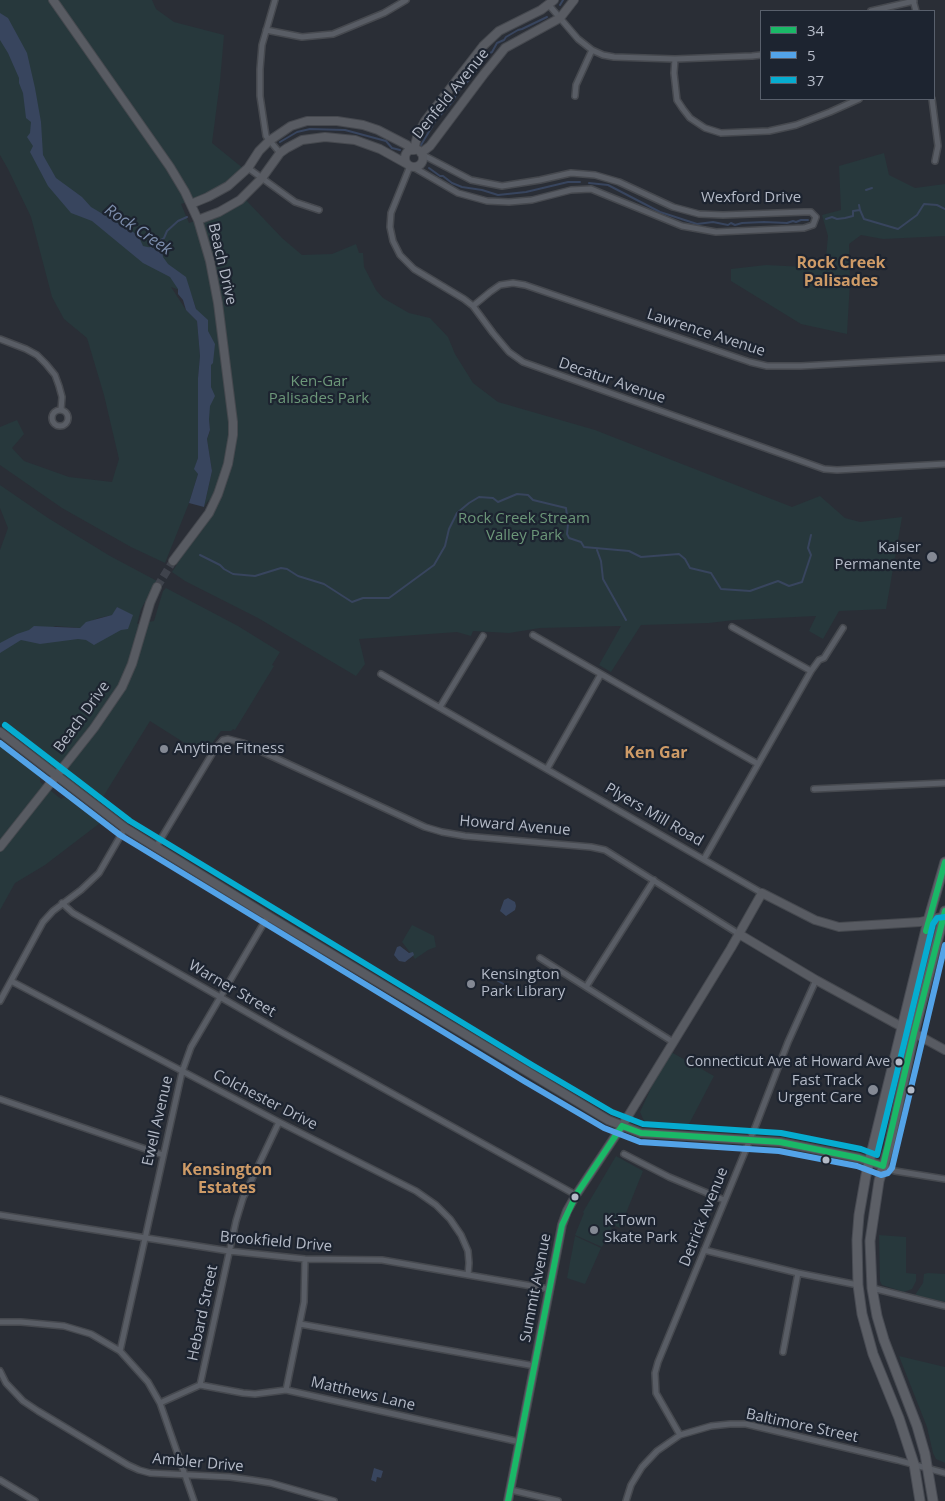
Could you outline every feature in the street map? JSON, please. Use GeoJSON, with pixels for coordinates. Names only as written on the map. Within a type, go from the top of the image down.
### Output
{"type":"FeatureCollection","features":[{"type":"Feature","properties":{"kind":"main road"},"geometry":{"type":"LineString","coordinates":[[933,1501],[928,1467],[917,1426],[884,1340],[872,1288],[870,1241],[879,1181],[907,1066],[907,1037],[912,989],[928,921],[945,862]]}},
{"type":"Feature","properties":{"kind":"main road"},"geometry":{"type":"LineString","coordinates":[[920,1501],[914,1464],[899,1418],[873,1354],[862,1314],[858,1285],[857,1240],[859,1215],[869,1162],[909,1026],[926,991],[944,919]]}},
{"type":"Feature","properties":{"kind":"street","name":"Beach Drive"},"geometry":{"type":"LineString","coordinates":[[53,0],[170,167],[198,220],[210,261],[218,303],[233,434],[228,464],[218,494],[209,513],[173,561]]}},
{"type":"Feature","properties":{"kind":"street"},"geometry":{"type":"LineString","coordinates":[[275,0],[262,45],[260,69],[263,122],[266,136],[280,153]]}},
{"type":"Feature","properties":{"kind":"street"},"geometry":{"type":"LineString","coordinates":[[266,30],[302,38],[333,34],[384,12],[406,0]]}},
{"type":"Feature","properties":{"kind":"street","name":"Denfeld Avenue"},"geometry":{"type":"LineString","coordinates":[[551,2],[499,31],[483,46],[425,121],[417,137],[417,152],[430,146],[505,48],[560,18],[574,0]]}},
{"type":"Feature","properties":{"kind":"street"},"geometry":{"type":"LineString","coordinates":[[875,10],[913,1]]}},
{"type":"Feature","properties":{"kind":"street"},"geometry":{"type":"LineString","coordinates":[[551,2],[560,18],[578,39],[592,50],[603,55],[675,59],[760,55]]}},
{"type":"Feature","properties":{"kind":"street"},"geometry":{"type":"LineString","coordinates":[[575,96],[576,85],[592,50]]}},
{"type":"Feature","properties":{"kind":"street"},"geometry":{"type":"LineString","coordinates":[[675,59],[674,73],[678,100],[683,110],[690,118],[705,128],[722,133],[769,131],[796,125],[857,100]]}},
{"type":"Feature","properties":{"kind":"street"},"geometry":{"type":"LineString","coordinates":[[932,100],[938,146],[935,161]]}},
{"type":"Feature","properties":{"kind":"street","name":"Wexford Drive"},"geometry":{"type":"LineString","coordinates":[[191,204],[222,190],[248,168],[259,151],[269,141],[291,126],[307,121],[337,121],[378,130],[471,180],[502,186],[532,182],[571,173],[595,175],[619,182],[673,207],[699,214],[811,212],[816,217],[813,225],[804,228],[716,232],[682,226],[591,189],[571,190],[532,200],[487,201],[458,193],[380,149],[355,140],[325,137],[302,140],[287,148],[280,153],[262,178],[240,200],[219,212],[198,220]]}},
{"type":"Feature","properties":{"kind":"street"},"geometry":{"type":"LineString","coordinates":[[417,152],[422,163],[410,166],[406,161],[406,154],[417,152]]}},
{"type":"Feature","properties":{"kind":"street","name":"Decatur Avenue"},"geometry":{"type":"LineString","coordinates":[[410,166],[391,212],[390,227],[393,241],[400,255],[414,269],[473,306],[509,352],[523,362],[824,469],[837,470],[945,464]]}},
{"type":"Feature","properties":{"kind":"street"},"geometry":{"type":"LineString","coordinates":[[248,168],[295,202],[320,210]]}},
{"type":"Feature","properties":{"kind":"street","name":"Lawrence Avenue"},"geometry":{"type":"LineString","coordinates":[[473,306],[500,285],[513,283],[525,285],[750,362],[767,366],[801,366],[945,358]]}},
{"type":"Feature","properties":{"kind":"street"},"geometry":{"type":"LineString","coordinates":[[0,339],[26,349],[37,355],[46,364],[55,375],[59,386],[62,398],[61,410]]}},
{"type":"Feature","properties":{"kind":"street","name":"Beach Drive"},"geometry":{"type":"LineString","coordinates":[[0,847],[94,728],[122,687],[132,664],[150,602],[157,587]]}},
{"type":"Feature","properties":{"kind":"street"},"geometry":{"type":"LineString","coordinates":[[732,627],[812,671]]}},
{"type":"Feature","properties":{"kind":"street"},"geometry":{"type":"LineString","coordinates":[[704,859],[812,671],[819,660],[824,658],[843,628]]}},
{"type":"Feature","properties":{"kind":"street"},"geometry":{"type":"LineString","coordinates":[[533,635],[758,764]]}},
{"type":"Feature","properties":{"kind":"street"},"geometry":{"type":"LineString","coordinates":[[440,707],[483,636]]}},
{"type":"Feature","properties":{"kind":"street","name":"Plyers Mill Road"},"geometry":{"type":"LineString","coordinates":[[381,674],[762,893],[824,924],[839,927],[944,919]]}},
{"type":"Feature","properties":{"kind":"street"},"geometry":{"type":"LineString","coordinates":[[547,769],[601,674]]}},
{"type":"Feature","properties":{"kind":"street"},"geometry":{"type":"LineString","coordinates":[[0,732],[125,828],[520,1068],[622,1126],[640,1132],[780,1142],[869,1162],[895,1171],[945,1179]]}},
{"type":"Feature","properties":{"kind":"street","name":"Howard Avenue"},"geometry":{"type":"LineString","coordinates":[[156,847],[215,750],[223,740],[228,738],[442,832],[605,850],[816,980],[909,1026],[945,1050]]}},
{"type":"Feature","properties":{"kind":"street"},"geometry":{"type":"LineString","coordinates":[[814,789],[945,783]]}},
{"type":"Feature","properties":{"kind":"street"},"geometry":{"type":"LineString","coordinates":[[0,1002],[43,922],[62,903],[81,890],[99,873],[125,828]]}},
{"type":"Feature","properties":{"kind":"street"},"geometry":{"type":"LineString","coordinates":[[586,987],[654,880]]}},
{"type":"Feature","properties":{"kind":"street","name":"Summit Avenue"},"geometry":{"type":"LineString","coordinates":[[508,1501],[562,1225],[576,1195],[622,1126],[762,893]]}},
{"type":"Feature","properties":{"kind":"street","name":"Warner Street"},"geometry":{"type":"LineString","coordinates":[[62,903],[73,913],[283,1033],[576,1195]]}},
{"type":"Feature","properties":{"kind":"street","name":"Ewell Avenue"},"geometry":{"type":"LineString","coordinates":[[120,1351],[182,1072],[191,1047],[268,916]]}},
{"type":"Feature","properties":{"kind":"street"},"geometry":{"type":"LineString","coordinates":[[540,958],[673,1042]]}},
{"type":"Feature","properties":{"kind":"street","name":"Detrick Avenue"},"geometry":{"type":"LineString","coordinates":[[680,1435],[657,1398],[654,1384],[655,1373],[680,1306],[750,1139],[788,1042],[816,980]]}},
{"type":"Feature","properties":{"kind":"street","name":"Colchester Drive"},"geometry":{"type":"LineString","coordinates":[[11,981],[182,1072],[416,1191],[436,1205],[450,1219],[461,1235],[468,1251],[468,1275]]}},
{"type":"Feature","properties":{"kind":"street"},"geometry":{"type":"LineString","coordinates":[[0,1099],[163,1155]]}},
{"type":"Feature","properties":{"kind":"street","name":"Hebard Street"},"geometry":{"type":"LineString","coordinates":[[160,1403],[200,1384],[229,1251],[243,1198],[279,1122]]}},
{"type":"Feature","properties":{"kind":"street"},"geometry":{"type":"LineString","coordinates":[[624,1154],[669,1177],[724,1200]]}},
{"type":"Feature","properties":{"kind":"street","name":"Brookfield Drive"},"geometry":{"type":"LineString","coordinates":[[0,1215],[229,1251],[305,1259],[382,1260],[549,1289]]}},
{"type":"Feature","properties":{"kind":"street"},"geometry":{"type":"LineString","coordinates":[[704,1250],[798,1273],[858,1285]]}},
{"type":"Feature","properties":{"kind":"street"},"geometry":{"type":"LineString","coordinates":[[286,1390],[304,1302],[305,1259]]}},
{"type":"Feature","properties":{"kind":"street"},"geometry":{"type":"LineString","coordinates":[[783,1352],[798,1273]]}},
{"type":"Feature","properties":{"kind":"street"},"geometry":{"type":"LineString","coordinates":[[872,1288],[945,1306]]}},
{"type":"Feature","properties":{"kind":"street"},"geometry":{"type":"LineString","coordinates":[[0,1322],[64,1326],[92,1334],[120,1351],[148,1382],[160,1403],[194,1501]]}},
{"type":"Feature","properties":{"kind":"street"},"geometry":{"type":"LineString","coordinates":[[300,1324],[535,1366]]}},
{"type":"Feature","properties":{"kind":"street","name":"Ambler Drive"},"geometry":{"type":"LineString","coordinates":[[0,1372],[6,1383],[23,1400],[38,1411],[128,1465],[150,1473],[230,1477],[261,1481],[331,1501]]}},
{"type":"Feature","properties":{"kind":"street","name":"Matthews Lane"},"geometry":{"type":"LineString","coordinates":[[200,1384],[255,1394],[286,1390],[520,1442]]}},
{"type":"Feature","properties":{"kind":"street","name":"Baltimore Street"},"geometry":{"type":"LineString","coordinates":[[626,1501],[642,1467],[657,1451],[680,1435],[711,1426],[730,1424],[746,1424],[928,1467],[945,1473]]}},
{"type":"Feature","properties":{"kind":"street"},"geometry":{"type":"LineString","coordinates":[[0,1480],[34,1501]]}},
{"type":"Feature","properties":{"kind":"street"},"geometry":{"type":"LineString","coordinates":[[511,1490],[558,1501]]}},
{"type":"Feature","properties":{"kind":"green space"},"geometry":{"type":"Polygon","coordinates":[[[0,0],[152,0],[156,9],[174,22],[224,35],[212,143],[244,169],[235,178],[201,197],[181,204],[189,223],[212,215],[245,199],[282,238],[302,255],[332,254],[356,244],[359,253],[363,253],[364,267],[376,290],[383,298],[409,313],[430,318],[448,337],[455,354],[473,383],[498,402],[595,430],[792,507],[820,496],[845,518],[860,522],[902,517],[886,609],[839,611],[823,639],[809,631],[816,616],[641,625],[611,672],[599,665],[621,626],[540,628],[509,633],[473,631],[471,636],[457,632],[359,639],[365,664],[356,676],[258,618],[185,581],[172,572],[204,528],[200,525],[208,504],[209,499],[204,507],[212,471],[207,439],[210,431],[201,323],[191,294],[171,287],[186,310],[197,321],[200,356],[198,378],[198,458],[195,469],[198,474],[189,503],[165,563],[131,547],[62,508],[0,465],[0,427],[17,420],[24,434],[12,448],[24,461],[69,477],[112,482],[119,459],[104,395],[87,338],[64,319],[52,297],[31,217],[0,155],[0,0]]]}},
{"type":"Feature","properties":{"kind":"green space"},"geometry":{"type":"Polygon","coordinates":[[[884,153],[889,175],[915,188],[945,184],[945,236],[883,239],[861,235],[849,244],[850,281],[847,334],[801,324],[731,281],[731,269],[766,265],[825,268],[828,236],[822,215],[841,210],[839,166],[884,153]]]}},
{"type":"Feature","properties":{"kind":"green space"},"geometry":{"type":"Polygon","coordinates":[[[0,485],[48,518],[110,556],[157,581],[141,609],[137,624],[154,621],[163,591],[166,588],[238,626],[280,652],[272,665],[274,666],[235,730],[221,731],[202,754],[150,721],[98,805],[0,724],[0,550],[8,528],[0,508],[0,485]],[[117,607],[113,615],[98,618],[80,628],[55,626],[46,631],[112,629],[123,611],[117,607]]]}},
{"type":"Feature","properties":{"kind":"green space"},"geometry":{"type":"Polygon","coordinates":[[[0,744],[36,773],[40,778],[40,782],[61,799],[65,797],[100,823],[45,865],[15,883],[0,910],[0,744]]]}},
{"type":"Feature","properties":{"kind":"green space"},"geometry":{"type":"Polygon","coordinates":[[[412,925],[434,936],[436,947],[415,959],[402,942],[412,925]]]}},
{"type":"Feature","properties":{"kind":"green space"},"geometry":{"type":"Polygon","coordinates":[[[671,1052],[714,1076],[688,1126],[645,1123],[640,1112],[671,1052]]]}},
{"type":"Feature","properties":{"kind":"green space"},"geometry":{"type":"Polygon","coordinates":[[[616,1156],[643,1171],[620,1228],[611,1224],[613,1225],[602,1247],[575,1235],[583,1212],[616,1156]]]}},
{"type":"Feature","properties":{"kind":"green space"},"geometry":{"type":"Polygon","coordinates":[[[879,1235],[906,1237],[906,1273],[916,1274],[916,1281],[912,1289],[904,1292],[882,1285],[880,1281],[879,1235]]]}},
{"type":"Feature","properties":{"kind":"green space"},"geometry":{"type":"Polygon","coordinates":[[[575,1236],[601,1248],[585,1284],[567,1278],[575,1236]]]}},
{"type":"Feature","properties":{"kind":"green space"},"geometry":{"type":"Polygon","coordinates":[[[924,1274],[945,1274],[945,1302],[915,1295],[923,1283],[924,1274]]]}},
{"type":"Feature","properties":{"kind":"green space"},"geometry":{"type":"Polygon","coordinates":[[[899,1356],[945,1367],[945,1463],[936,1459],[933,1453],[927,1427],[899,1356]]]}},
{"type":"Feature","properties":{"kind":"water"},"geometry":{"type":"Polygon","coordinates":[[[0,13],[8,18],[27,53],[41,122],[43,155],[56,178],[82,197],[91,207],[138,235],[143,246],[162,250],[163,257],[168,264],[186,277],[196,309],[208,320],[208,331],[215,344],[213,363],[211,365],[211,387],[215,396],[210,406],[210,430],[207,439],[212,471],[204,507],[189,503],[198,474],[194,469],[198,458],[198,378],[200,356],[197,321],[186,310],[183,300],[178,294],[178,289],[170,277],[143,263],[92,221],[71,213],[48,186],[30,152],[33,146],[27,137],[30,133],[31,122],[26,118],[19,78],[0,40],[0,13]]]}},
{"type":"Feature","properties":{"kind":"water"},"geometry":{"type":"Polygon","coordinates":[[[117,607],[133,615],[128,629],[121,630],[94,645],[86,640],[78,639],[40,644],[21,640],[0,653],[0,643],[34,626],[80,628],[86,622],[112,615],[117,607]]]}},
{"type":"Feature","properties":{"kind":"water"},"geometry":{"type":"Polygon","coordinates":[[[508,898],[515,902],[516,906],[515,910],[506,916],[500,911],[504,900],[508,898]]]}},
{"type":"Feature","properties":{"kind":"water"},"geometry":{"type":"Polygon","coordinates":[[[400,946],[409,953],[413,952],[414,955],[405,962],[399,961],[394,955],[397,947],[400,946]]]}},
{"type":"Feature","properties":{"kind":"water"},"geometry":{"type":"Polygon","coordinates":[[[374,1468],[383,1471],[381,1478],[377,1477],[376,1482],[371,1480],[374,1468]]]}},
{"type":"Feature","properties":{"kind":"waterway"},"geometry":{"type":"LineString","coordinates":[[560,5],[563,0]]}},
{"type":"Feature","properties":{"kind":"waterway"},"geometry":{"type":"LineString","coordinates":[[421,145],[436,120],[453,101],[458,91],[470,79],[488,54],[492,52],[497,43],[518,30],[547,17]]}},
{"type":"Feature","properties":{"kind":"waterway"},"geometry":{"type":"LineString","coordinates":[[280,142],[297,132],[310,129],[345,130],[386,141],[392,148],[400,150]]}},
{"type":"Feature","properties":{"kind":"waterway"},"geometry":{"type":"LineString","coordinates":[[429,168],[452,183],[462,187],[498,195],[526,192],[568,182],[580,182]]}},
{"type":"Feature","properties":{"kind":"waterway"},"geometry":{"type":"LineString","coordinates":[[589,183],[608,185],[660,212],[697,224],[713,222],[735,225],[764,222],[787,223],[808,220]]}},
{"type":"Feature","properties":{"kind":"waterway"},"geometry":{"type":"LineString","coordinates":[[866,190],[872,188]]}},
{"type":"Feature","properties":{"kind":"waterway"},"geometry":{"type":"LineString","coordinates":[[860,210],[864,219],[898,229],[917,215],[924,204],[937,205],[945,209]]}},
{"type":"Feature","properties":{"kind":"waterway"},"geometry":{"type":"LineString","coordinates":[[826,219],[853,216],[853,211],[860,210],[859,205]]}},
{"type":"Feature","properties":{"kind":"waterway","name":"Rock Creek"},"geometry":{"type":"LineString","coordinates":[[150,249],[152,245],[164,238],[167,231],[178,221],[187,217]]}},
{"type":"Feature","properties":{"kind":"waterway"},"geometry":{"type":"LineString","coordinates":[[200,555],[233,574],[255,576],[281,568],[287,569],[298,576],[324,584],[352,602],[363,598],[389,598],[434,565],[445,546],[449,529],[457,513],[469,503],[479,497],[493,498],[498,502],[517,494],[528,495],[533,500],[566,508],[567,534],[569,538],[581,542],[584,547],[629,551],[641,557],[679,554],[685,559],[690,568],[711,573],[721,589],[750,591],[778,581],[789,586],[802,582],[811,555],[808,548],[811,535]]}},
{"type":"Feature","properties":{"kind":"waterway"},"geometry":{"type":"LineString","coordinates":[[597,550],[601,561],[603,579],[626,620]]}},
{"type":"Feature","properties":{"kind":"waterway"},"geometry":{"type":"LineString","coordinates":[[488,971],[486,974],[514,990]]}},
{"type":"Feature","properties":{"kind":"tunnel"},"geometry":{"type":"LineString","coordinates":[[157,587],[173,561]]}},
{"type":"Feature","properties":{"kind":"transit line","name":"37"},"geometry":{"type":"LineString","coordinates":[[5,725],[130,821],[532,1065],[612,1112],[643,1124],[781,1133],[861,1149],[877,1155],[933,924],[937,918],[945,917]]}},
{"type":"Feature","properties":{"kind":"transit line","name":"5"},"geometry":{"type":"LineString","coordinates":[[0,743],[120,835],[524,1081],[604,1128],[640,1142],[779,1151],[857,1166],[881,1175],[888,1173],[892,1168],[945,945]]}},
{"type":"Feature","properties":{"kind":"transit line","name":"34"},"geometry":{"type":"LineString","coordinates":[[926,931],[945,862]]}},
{"type":"Feature","properties":{"kind":"transit line","name":"34"},"geometry":{"type":"LineString","coordinates":[[622,1126],[641,1133],[780,1142],[859,1158],[883,1166],[945,911]]}},
{"type":"Feature","properties":{"kind":"transit line","name":"34"},"geometry":{"type":"LineString","coordinates":[[508,1501],[562,1225],[576,1195],[622,1126]]}},
{"type":"Feature","properties":{"kind":"place","name":"Kaiser Permanente"},"geometry":{"type":"Point","coordinates":[932,557]}},
{"type":"Feature","properties":{"kind":"place","name":"Anytime Fitness"},"geometry":{"type":"Point","coordinates":[164,749]}},
{"type":"Feature","properties":{"kind":"place","name":"Kensington Park Library"},"geometry":{"type":"Point","coordinates":[471,984]}},
{"type":"Feature","properties":{"kind":"place","name":"Connecticut Ave at Howard Ave"},"geometry":{"type":"Point","coordinates":[899,1062]}},
{"type":"Feature","properties":{"kind":"place","name":"Fast Track Urgent Care"},"geometry":{"type":"Point","coordinates":[873,1090]}},
{"type":"Feature","properties":{"kind":"place","name":"K-Town Skate Park"},"geometry":{"type":"Point","coordinates":[594,1230]}},
{"type":"Feature","properties":{"kind":"district","name":"Rock Creek Palisades"},"geometry":{"type":"Point","coordinates":[841,272]}},
{"type":"Feature","properties":{"kind":"district","name":"Ken Gar"},"geometry":{"type":"Point","coordinates":[656,753]}},
{"type":"Feature","properties":{"kind":"district","name":"Kensington Estates"},"geometry":{"type":"Point","coordinates":[227,1179]}},
{"type":"Feature","properties":{"kind":"park label","name":"Ken-Gar Palisades Park"},"geometry":{"type":"Point","coordinates":[319,390]}},
{"type":"Feature","properties":{"kind":"park label","name":"Rock Creek Stream Valley Park"},"geometry":{"type":"Point","coordinates":[524,528]}}]}
